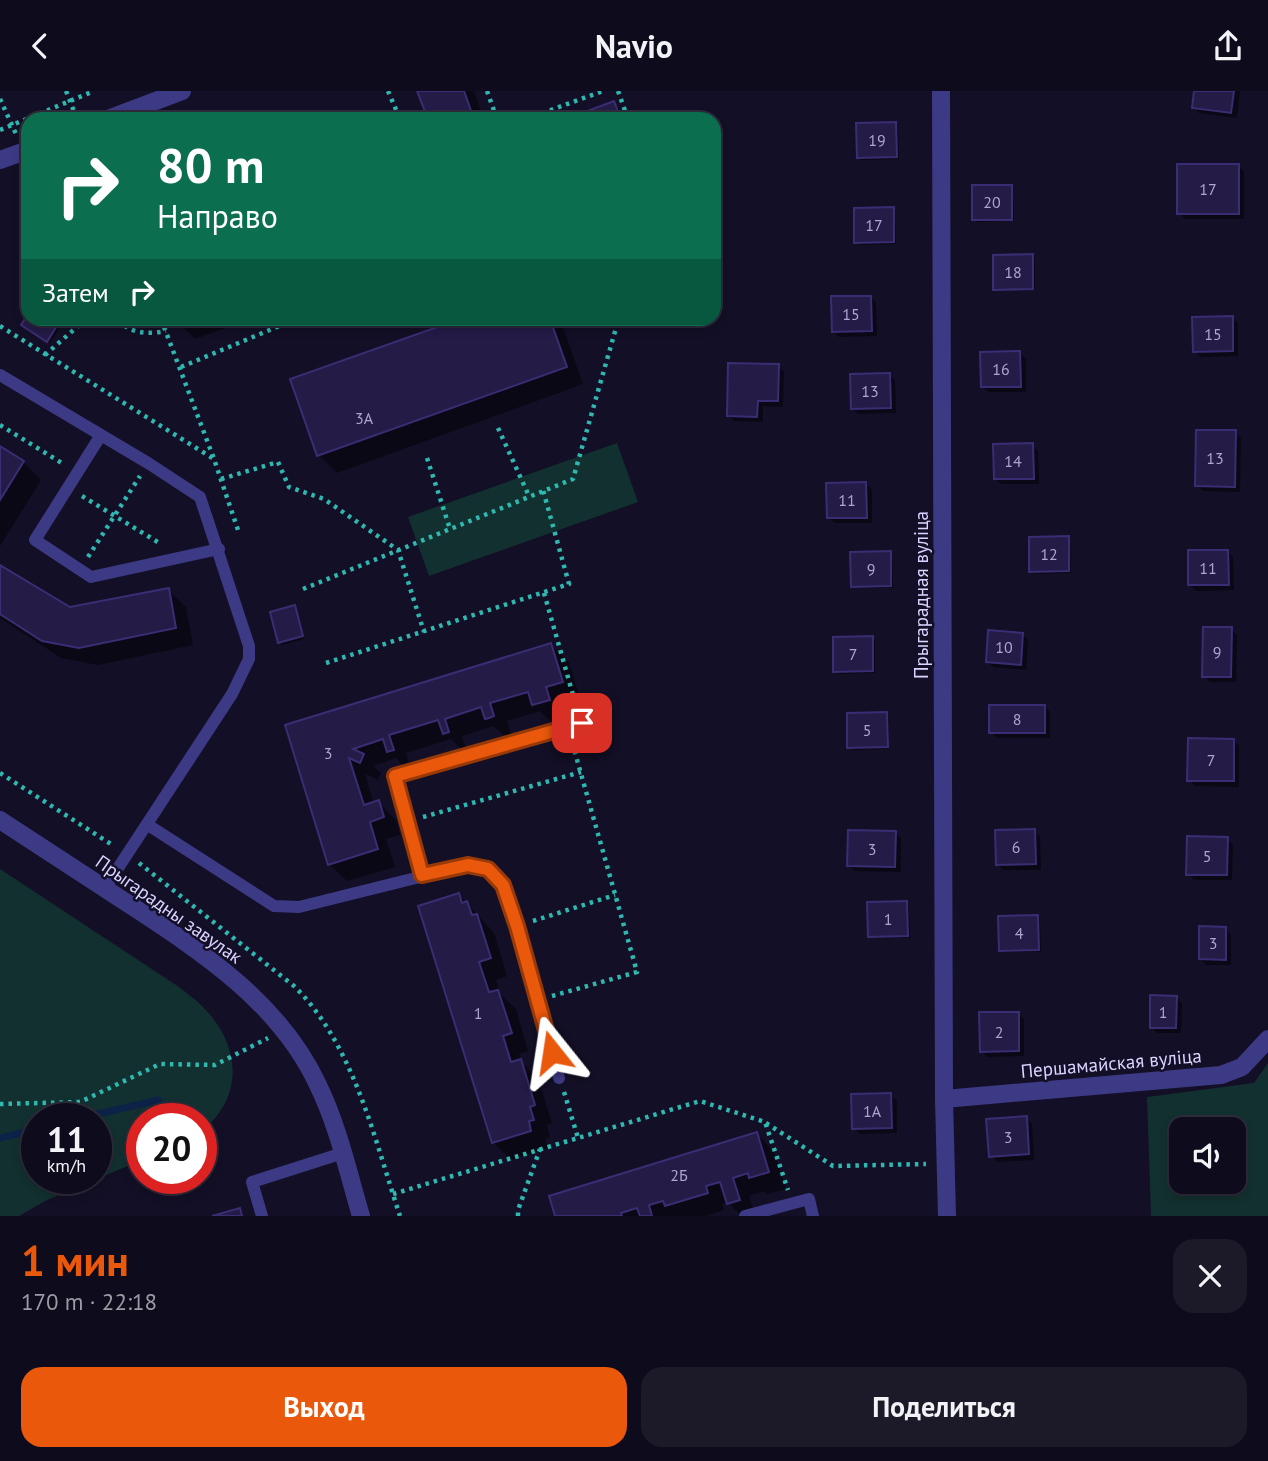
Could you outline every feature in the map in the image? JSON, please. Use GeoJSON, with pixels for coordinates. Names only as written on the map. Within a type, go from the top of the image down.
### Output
{"type":"FeatureCollection","features":[{"type":"Feature","properties":{"kind":"street"},"geometry":{"type":"LineString","coordinates":[[126,112],[182,91]]}},
{"type":"Feature","properties":{"kind":"street","name":"Прыгарадная вуліца"},"geometry":{"type":"LineString","coordinates":[[941,91],[944,1098],[947,1216]]}},
{"type":"Feature","properties":{"kind":"street"},"geometry":{"type":"LineString","coordinates":[[0,160],[21,152]]}},
{"type":"Feature","properties":{"kind":"street","name":"Прыгарадны завулак"},"geometry":{"type":"LineString","coordinates":[[0,820],[181,938],[254,996],[285,1030],[318,1084],[343,1153],[359,1211]]}},
{"type":"Feature","properties":{"kind":"street","name":"Першамайская вуліца"},"geometry":{"type":"LineString","coordinates":[[944,1098],[1221,1075],[1242,1067],[1268,1039]]}},
{"type":"Feature","properties":{"kind":"lane"},"geometry":{"type":"LineString","coordinates":[[0,376],[148,463],[200,497],[249,646],[249,659],[232,694],[105,888]]}},
{"type":"Feature","properties":{"kind":"lane"},"geometry":{"type":"LineString","coordinates":[[101,435],[35,540],[91,577],[219,549]]}},
{"type":"Feature","properties":{"kind":"lane"},"geometry":{"type":"LineString","coordinates":[[422,875],[395,776],[601,718]]}},
{"type":"Feature","properties":{"kind":"lane"},"geometry":{"type":"LineString","coordinates":[[148,825],[274,906],[299,907],[468,865],[488,869],[503,885],[517,926],[559,1078]]}},
{"type":"Feature","properties":{"kind":"lane"},"geometry":{"type":"LineString","coordinates":[[262,1216],[252,1182],[343,1153]]}},
{"type":"Feature","properties":{"kind":"lane"},"geometry":{"type":"LineString","coordinates":[[745,1216],[809,1199],[813,1216]]}},
{"type":"Feature","properties":{"kind":"path"},"geometry":{"type":"LineString","coordinates":[[66,91],[74,112]]}},
{"type":"Feature","properties":{"kind":"path"},"geometry":{"type":"LineString","coordinates":[[43,112],[94,91]]}},
{"type":"Feature","properties":{"kind":"path"},"geometry":{"type":"LineString","coordinates":[[388,91],[397,112]]}},
{"type":"Feature","properties":{"kind":"path"},"geometry":{"type":"LineString","coordinates":[[487,91],[494,112]]}},
{"type":"Feature","properties":{"kind":"path"},"geometry":{"type":"LineString","coordinates":[[545,112],[603,91]]}},
{"type":"Feature","properties":{"kind":"path"},"geometry":{"type":"LineString","coordinates":[[618,91],[626,112]]}},
{"type":"Feature","properties":{"kind":"path"},"geometry":{"type":"LineString","coordinates":[[0,99],[21,141]]}},
{"type":"Feature","properties":{"kind":"path"},"geometry":{"type":"LineString","coordinates":[[0,130],[21,121]]}},
{"type":"Feature","properties":{"kind":"path"},"geometry":{"type":"LineString","coordinates":[[0,326],[214,459]]}},
{"type":"Feature","properties":{"kind":"path"},"geometry":{"type":"LineString","coordinates":[[45,355],[78,326]]}},
{"type":"Feature","properties":{"kind":"path"},"geometry":{"type":"LineString","coordinates":[[128,326],[146,334],[166,331]]}},
{"type":"Feature","properties":{"kind":"path"},"geometry":{"type":"LineString","coordinates":[[164,326],[239,533]]}},
{"type":"Feature","properties":{"kind":"path"},"geometry":{"type":"LineString","coordinates":[[181,367],[279,326]]}},
{"type":"Feature","properties":{"kind":"path"},"geometry":{"type":"LineString","coordinates":[[303,589],[573,479],[615,326]]}},
{"type":"Feature","properties":{"kind":"path"},"geometry":{"type":"LineString","coordinates":[[0,425],[77,473]]}},
{"type":"Feature","properties":{"kind":"path"},"geometry":{"type":"LineString","coordinates":[[498,428],[528,496]]}},
{"type":"Feature","properties":{"kind":"path"},"geometry":{"type":"LineString","coordinates":[[426,458],[450,529]]}},
{"type":"Feature","properties":{"kind":"path"},"geometry":{"type":"LineString","coordinates":[[221,479],[278,462],[289,487],[324,499],[398,550],[424,632]]}},
{"type":"Feature","properties":{"kind":"path"},"geometry":{"type":"LineString","coordinates":[[80,570],[148,463]]}},
{"type":"Feature","properties":{"kind":"path"},"geometry":{"type":"LineString","coordinates":[[68,488],[183,557]]}},
{"type":"Feature","properties":{"kind":"path"},"geometry":{"type":"LineString","coordinates":[[326,663],[569,584],[543,490]]}},
{"type":"Feature","properties":{"kind":"path"},"geometry":{"type":"LineString","coordinates":[[544,593],[582,723]]}},
{"type":"Feature","properties":{"kind":"path"},"geometry":{"type":"LineString","coordinates":[[538,1001],[637,972],[568,727]]}},
{"type":"Feature","properties":{"kind":"path"},"geometry":{"type":"LineString","coordinates":[[408,822],[580,772]]}},
{"type":"Feature","properties":{"kind":"path"},"geometry":{"type":"LineString","coordinates":[[517,926],[615,895]]}},
{"type":"Feature","properties":{"kind":"path"},"geometry":{"type":"LineString","coordinates":[[0,1104],[80,1103],[160,1065],[215,1065],[285,1030]]}},
{"type":"Feature","properties":{"kind":"path"},"geometry":{"type":"LineString","coordinates":[[559,1078],[578,1138]]}},
{"type":"Feature","properties":{"kind":"path"},"geometry":{"type":"LineString","coordinates":[[393,1194],[700,1101],[765,1122],[833,1166],[945,1163]]}},
{"type":"Feature","properties":{"kind":"path"},"geometry":{"type":"LineString","coordinates":[[765,1122],[793,1203]]}},
{"type":"Feature","properties":{"kind":"path"},"geometry":{"type":"LineString","coordinates":[[518,1216],[540,1149]]}},
{"type":"Feature","properties":{"kind":"green space"},"geometry":{"type":"Polygon","coordinates":[[[617,443],[638,502],[429,576],[408,517],[617,443]]]}},
{"type":"Feature","properties":{"kind":"green space"},"geometry":{"type":"Polygon","coordinates":[[[0,869],[196,1000],[215,1021],[224,1036],[233,1070],[231,1086],[217,1115],[217,1103],[126,1103],[126,1167],[112,1173],[112,1103],[21,1103],[21,1194],[61,1194],[19,1216],[0,1216],[0,869]]]}},
{"type":"Feature","properties":{"kind":"green space"},"geometry":{"type":"Polygon","coordinates":[[[1268,1063],[1268,1216],[1151,1216],[1147,1097],[1254,1083],[1268,1063]]]}},
{"type":"Feature","properties":{"kind":"building"},"geometry":{"type":"Polygon","coordinates":[[[417,91],[464,91],[472,112],[425,112],[417,91]]]}},
{"type":"Feature","properties":{"kind":"building"},"geometry":{"type":"Polygon","coordinates":[[[1194,91],[1234,91],[1231,113],[1192,108],[1194,91]]]}},
{"type":"Feature","properties":{"kind":"building"},"geometry":{"type":"Polygon","coordinates":[[[614,101],[618,112],[585,112],[614,101]]]}},
{"type":"Feature","properties":{"kind":"building"},"geometry":{"type":"Polygon","coordinates":[[[896,122],[897,157],[857,158],[856,123],[896,122]]]}},
{"type":"Feature","properties":{"kind":"building"},"geometry":{"type":"Polygon","coordinates":[[[1177,164],[1239,164],[1239,214],[1177,214],[1177,164]]]}},
{"type":"Feature","properties":{"kind":"building"},"geometry":{"type":"Polygon","coordinates":[[[972,185],[1012,185],[1012,220],[972,220],[972,185]]]}},
{"type":"Feature","properties":{"kind":"building"},"geometry":{"type":"Polygon","coordinates":[[[894,207],[894,242],[854,243],[854,208],[894,207]]]}},
{"type":"Feature","properties":{"kind":"building"},"geometry":{"type":"Polygon","coordinates":[[[1033,254],[1033,289],[993,290],[993,255],[1033,254]]]}},
{"type":"Feature","properties":{"kind":"building"},"geometry":{"type":"Polygon","coordinates":[[[831,296],[871,296],[872,331],[832,332],[831,296]]]}},
{"type":"Feature","properties":{"kind":"building"},"geometry":{"type":"Polygon","coordinates":[[[1233,316],[1233,351],[1193,352],[1192,317],[1233,316]]]}},
{"type":"Feature","properties":{"kind":"building"},"geometry":{"type":"Polygon","coordinates":[[[23,326],[57,326],[47,342],[23,326]]]}},
{"type":"Feature","properties":{"kind":"building"},"geometry":{"type":"Polygon","coordinates":[[[440,326],[552,326],[567,367],[317,456],[290,379],[440,326]]]}},
{"type":"Feature","properties":{"kind":"building"},"geometry":{"type":"Polygon","coordinates":[[[1020,351],[1021,387],[981,387],[980,352],[1020,351]]]}},
{"type":"Feature","properties":{"kind":"building"},"geometry":{"type":"Polygon","coordinates":[[[728,363],[779,364],[778,401],[758,401],[757,417],[727,416],[728,363]]]}},
{"type":"Feature","properties":{"kind":"building"},"geometry":{"type":"Polygon","coordinates":[[[890,373],[891,408],[851,409],[850,374],[890,373]]]}},
{"type":"Feature","properties":{"kind":"building"},"geometry":{"type":"Polygon","coordinates":[[[1196,430],[1236,430],[1235,487],[1195,486],[1196,430]]]}},
{"type":"Feature","properties":{"kind":"building"},"geometry":{"type":"Polygon","coordinates":[[[1033,443],[1034,479],[994,479],[993,444],[1033,443]]]}},
{"type":"Feature","properties":{"kind":"building"},"geometry":{"type":"Polygon","coordinates":[[[0,446],[24,461],[0,500],[0,446]]]}},
{"type":"Feature","properties":{"kind":"building"},"geometry":{"type":"Polygon","coordinates":[[[866,482],[867,518],[827,518],[826,483],[866,482]]]}},
{"type":"Feature","properties":{"kind":"building"},"geometry":{"type":"Polygon","coordinates":[[[1069,536],[1069,571],[1029,572],[1029,537],[1069,536]]]}},
{"type":"Feature","properties":{"kind":"building"},"geometry":{"type":"Polygon","coordinates":[[[1188,550],[1228,550],[1229,585],[1188,585],[1188,550]]]}},
{"type":"Feature","properties":{"kind":"building"},"geometry":{"type":"Polygon","coordinates":[[[891,551],[891,586],[851,587],[850,552],[891,551]]]}},
{"type":"Feature","properties":{"kind":"building"},"geometry":{"type":"Polygon","coordinates":[[[0,565],[70,607],[169,588],[176,628],[79,648],[42,641],[0,614],[0,565]]]}},
{"type":"Feature","properties":{"kind":"building"},"geometry":{"type":"Polygon","coordinates":[[[295,605],[303,636],[278,643],[270,612],[295,605]]]}},
{"type":"Feature","properties":{"kind":"building"},"geometry":{"type":"Polygon","coordinates":[[[1203,627],[1232,627],[1231,677],[1202,677],[1203,627]]]}},
{"type":"Feature","properties":{"kind":"building"},"geometry":{"type":"Polygon","coordinates":[[[988,630],[1023,633],[1021,665],[986,662],[988,630]]]}},
{"type":"Feature","properties":{"kind":"building"},"geometry":{"type":"Polygon","coordinates":[[[873,636],[873,671],[833,672],[833,637],[873,636]]]}},
{"type":"Feature","properties":{"kind":"building"},"geometry":{"type":"Polygon","coordinates":[[[551,643],[563,682],[546,687],[550,700],[532,705],[528,692],[490,703],[494,716],[489,718],[485,719],[481,707],[445,719],[449,732],[443,734],[438,720],[389,735],[394,750],[387,752],[383,739],[353,749],[364,754],[360,763],[349,758],[364,805],[379,800],[384,817],[370,822],[378,849],[328,865],[285,725],[551,643]]]}},
{"type":"Feature","properties":{"kind":"building"},"geometry":{"type":"Polygon","coordinates":[[[989,705],[1045,705],[1045,733],[989,733],[989,705]]]}},
{"type":"Feature","properties":{"kind":"building"},"geometry":{"type":"Polygon","coordinates":[[[887,712],[888,747],[847,748],[847,713],[887,712]]]}},
{"type":"Feature","properties":{"kind":"building"},"geometry":{"type":"Polygon","coordinates":[[[1188,738],[1234,739],[1234,781],[1187,781],[1188,738]]]}},
{"type":"Feature","properties":{"kind":"building"},"geometry":{"type":"Polygon","coordinates":[[[1035,829],[1036,864],[996,865],[995,830],[1035,829]]]}},
{"type":"Feature","properties":{"kind":"building"},"geometry":{"type":"Polygon","coordinates":[[[848,830],[896,831],[895,867],[847,866],[848,830]]]}},
{"type":"Feature","properties":{"kind":"building"},"geometry":{"type":"Polygon","coordinates":[[[1187,836],[1228,837],[1227,875],[1186,875],[1187,836]]]}},
{"type":"Feature","properties":{"kind":"building"},"geometry":{"type":"Polygon","coordinates":[[[459,893],[462,903],[467,901],[472,915],[477,914],[491,958],[479,962],[489,992],[498,990],[512,1033],[503,1036],[511,1062],[521,1059],[535,1105],[530,1107],[534,1120],[529,1121],[531,1131],[492,1143],[418,906],[459,893]]]}},
{"type":"Feature","properties":{"kind":"building"},"geometry":{"type":"Polygon","coordinates":[[[907,901],[908,936],[868,937],[867,902],[907,901]]]}},
{"type":"Feature","properties":{"kind":"building"},"geometry":{"type":"Polygon","coordinates":[[[1038,915],[1039,950],[999,951],[998,916],[1038,915]]]}},
{"type":"Feature","properties":{"kind":"building"},"geometry":{"type":"Polygon","coordinates":[[[1199,926],[1226,927],[1226,960],[1199,959],[1199,926]]]}},
{"type":"Feature","properties":{"kind":"building"},"geometry":{"type":"Polygon","coordinates":[[[1150,995],[1177,996],[1176,1028],[1150,1028],[1150,995]]]}},
{"type":"Feature","properties":{"kind":"building"},"geometry":{"type":"Polygon","coordinates":[[[979,1012],[1019,1012],[1019,1051],[980,1052],[979,1012]]]}},
{"type":"Feature","properties":{"kind":"building"},"geometry":{"type":"Polygon","coordinates":[[[891,1093],[892,1128],[852,1129],[851,1094],[891,1093]]]}},
{"type":"Feature","properties":{"kind":"building"},"geometry":{"type":"Polygon","coordinates":[[[1027,1116],[1029,1154],[989,1157],[986,1119],[1027,1116]]]}},
{"type":"Feature","properties":{"kind":"building"},"geometry":{"type":"Polygon","coordinates":[[[757,1132],[769,1172],[749,1178],[748,1173],[733,1178],[740,1200],[727,1204],[720,1182],[706,1186],[708,1193],[665,1206],[663,1201],[649,1205],[652,1216],[640,1216],[637,1208],[621,1213],[622,1216],[555,1216],[549,1196],[757,1132]]]}},
{"type":"Feature","properties":{"kind":"building"},"geometry":{"type":"Polygon","coordinates":[[[240,1208],[242,1216],[212,1216],[240,1208]]]}},
{"type":"Feature","properties":{"kind":"waterway"},"geometry":{"type":"LineString","coordinates":[[112,1111],[158,1100]]}},
{"type":"Feature","properties":{"kind":"waterway"},"geometry":{"type":"LineString","coordinates":[[0,1138],[21,1133]]}},
{"type":"Feature","properties":{"kind":"route"},"geometry":{"type":"LineString","coordinates":[[552,1052],[503,885],[488,869],[468,865],[422,875],[395,776],[582,723]]}}]}
